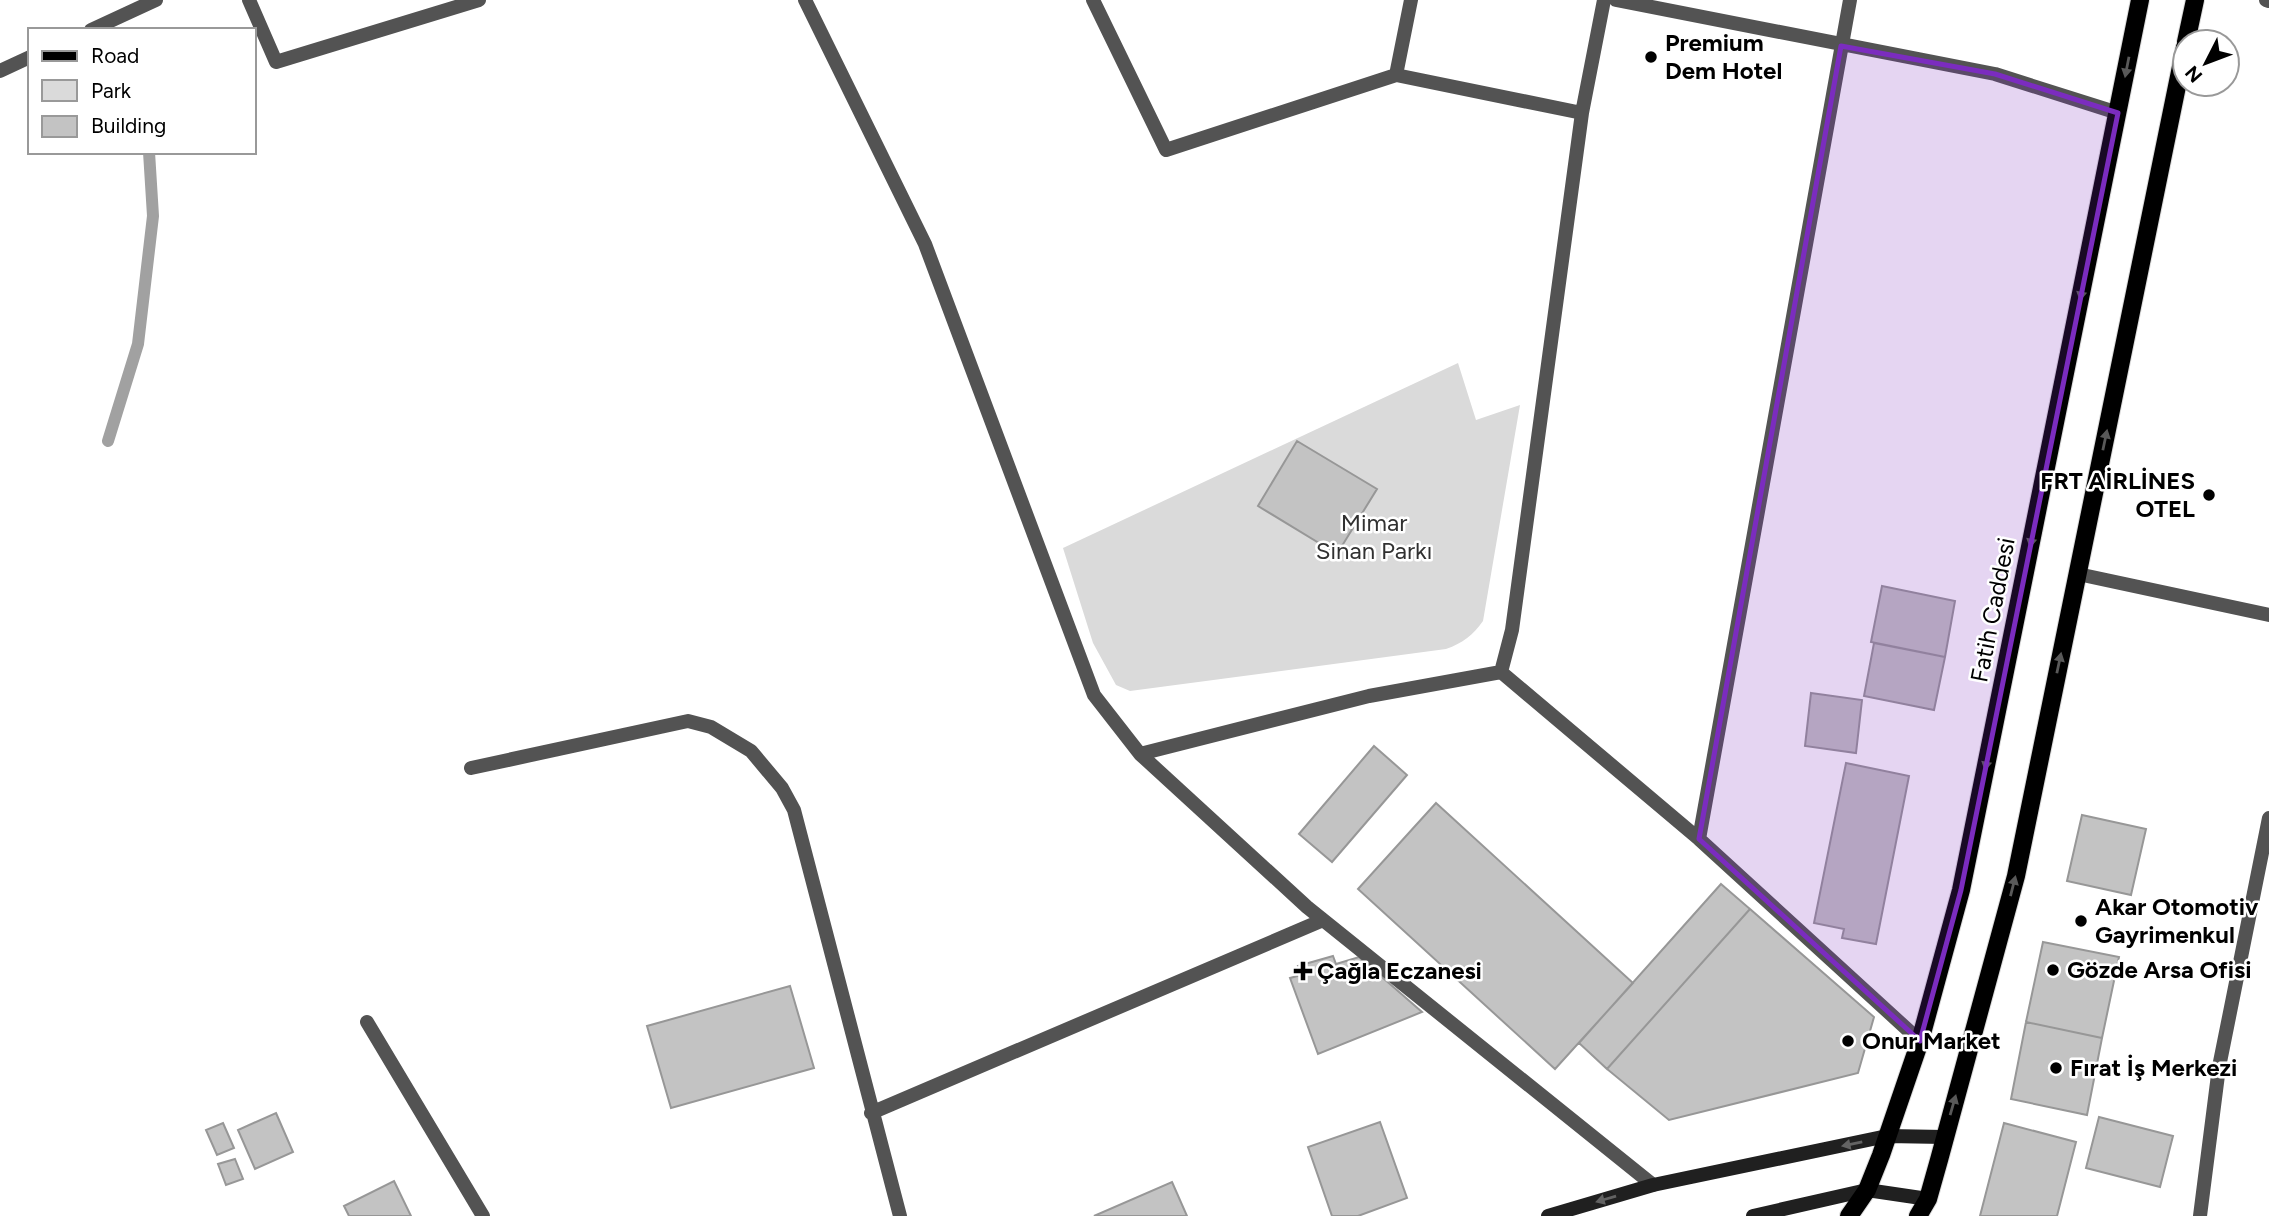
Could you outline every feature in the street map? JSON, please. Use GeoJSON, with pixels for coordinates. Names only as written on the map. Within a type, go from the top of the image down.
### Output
{"type":"FeatureCollection","features":[{"type":"Feature","properties":{"kind":"main road","name":"Fatih Caddesi"},"geometry":{"type":"LineString","coordinates":[[1849,1216],[1867,1190],[1920,1041],[1961,890],[2140,0]]}},
{"type":"Feature","properties":{"kind":"main road"},"geometry":{"type":"LineString","coordinates":[[2188,28],[2194,0]]}},
{"type":"Feature","properties":{"kind":"main road"},"geometry":{"type":"LineString","coordinates":[[1917,1216],[1928,1199],[2016,876],[2174,98]]}},
{"type":"Feature","properties":{"kind":"street"},"geometry":{"type":"LineString","coordinates":[[95,28],[156,0]]}},
{"type":"Feature","properties":{"kind":"street"},"geometry":{"type":"LineString","coordinates":[[249,0],[276,62],[479,0]]}},
{"type":"Feature","properties":{"kind":"street"},"geometry":{"type":"LineString","coordinates":[[805,0],[925,244],[1094,695],[1140,754],[1323,920],[1653,1185]]}},
{"type":"Feature","properties":{"kind":"street"},"geometry":{"type":"LineString","coordinates":[[1093,0],[1166,150],[1396,75],[1582,113]]}},
{"type":"Feature","properties":{"kind":"street"},"geometry":{"type":"LineString","coordinates":[[1396,75],[1411,0]]}},
{"type":"Feature","properties":{"kind":"street"},"geometry":{"type":"LineString","coordinates":[[1501,672],[1512,630],[1582,113],[1604,0]]}},
{"type":"Feature","properties":{"kind":"street"},"geometry":{"type":"LineString","coordinates":[[1616,0],[1841,47],[1995,74],[2118,113]]}},
{"type":"Feature","properties":{"kind":"street"},"geometry":{"type":"LineString","coordinates":[[1699,839],[1850,0]]}},
{"type":"Feature","properties":{"kind":"street"},"geometry":{"type":"LineString","coordinates":[[0,71],[28,58]]}},
{"type":"Feature","properties":{"kind":"street"},"geometry":{"type":"LineString","coordinates":[[2078,574],[2269,615]]}},
{"type":"Feature","properties":{"kind":"street"},"geometry":{"type":"LineString","coordinates":[[1140,754],[1369,696],[1501,672]]}},
{"type":"Feature","properties":{"kind":"street"},"geometry":{"type":"LineString","coordinates":[[1501,672],[1699,839],[1920,1041]]}},
{"type":"Feature","properties":{"kind":"street"},"geometry":{"type":"LineString","coordinates":[[471,768],[688,721],[710,727],[751,751],[768,768],[794,810],[900,1216]]}},
{"type":"Feature","properties":{"kind":"street"},"geometry":{"type":"LineString","coordinates":[[2200,1216],[2218,1066],[2269,818]]}},
{"type":"Feature","properties":{"kind":"street"},"geometry":{"type":"LineString","coordinates":[[871,1113],[1323,920]]}},
{"type":"Feature","properties":{"kind":"street"},"geometry":{"type":"LineString","coordinates":[[367,1022],[484,1216]]}},
{"type":"Feature","properties":{"kind":"street"},"geometry":{"type":"LineString","coordinates":[[1548,1216],[1653,1185],[1887,1136],[1944,1137]]}},
{"type":"Feature","properties":{"kind":"street"},"geometry":{"type":"LineString","coordinates":[[1753,1216],[1867,1190],[1928,1199]]}},
{"type":"Feature","properties":{"kind":"highlighted area"},"geometry":{"type":"Polygon","coordinates":[[[1841,46],[1995,74],[2118,113],[1961,890],[1920,1041],[1699,839],[1841,46]]]}},
{"type":"Feature","properties":{"kind":"green space","name":"Mimar Sinan Parkı"},"geometry":{"type":"Polygon","coordinates":[[[1458,363],[1476,420],[1520,405],[1483,621],[1471,634],[1446,649],[1130,691],[1116,685],[1093,643],[1063,548],[1458,363]]]}},
{"type":"Feature","properties":{"kind":"building"},"geometry":{"type":"Polygon","coordinates":[[[1297,441],[1377,489],[1337,554],[1258,506],[1297,441]]]}},
{"type":"Feature","properties":{"kind":"building"},"geometry":{"type":"Polygon","coordinates":[[[1882,586],[1955,601],[1945,657],[1871,642],[1882,586]]]}},
{"type":"Feature","properties":{"kind":"building"},"geometry":{"type":"Polygon","coordinates":[[[1874,643],[1945,657],[1934,710],[1864,696],[1874,643]]]}},
{"type":"Feature","properties":{"kind":"building"},"geometry":{"type":"Polygon","coordinates":[[[1811,693],[1862,700],[1856,753],[1805,746],[1811,693]]]}},
{"type":"Feature","properties":{"kind":"building"},"geometry":{"type":"Polygon","coordinates":[[[1374,746],[1407,775],[1332,862],[1299,834],[1374,746]]]}},
{"type":"Feature","properties":{"kind":"building"},"geometry":{"type":"Polygon","coordinates":[[[1846,763],[1909,776],[1876,944],[1842,938],[1844,929],[1814,923],[1846,763]]]}},
{"type":"Feature","properties":{"kind":"building"},"geometry":{"type":"Polygon","coordinates":[[[1436,803],[1633,983],[1555,1069],[1358,889],[1436,803]]]}},
{"type":"Feature","properties":{"kind":"building"},"geometry":{"type":"Polygon","coordinates":[[[2082,815],[2146,829],[2131,895],[2067,881],[2082,815]]]}},
{"type":"Feature","properties":{"kind":"building"},"geometry":{"type":"Polygon","coordinates":[[[1721,884],[1750,909],[1607,1069],[1579,1043],[1721,884]]]}},
{"type":"Feature","properties":{"kind":"building"},"geometry":{"type":"Polygon","coordinates":[[[1750,909],[1874,1017],[1858,1073],[1669,1120],[1607,1069],[1750,909]]]}},
{"type":"Feature","properties":{"kind":"building"},"geometry":{"type":"Polygon","coordinates":[[[2043,942],[2119,957],[2102,1038],[2026,1022],[2043,942]]]}},
{"type":"Feature","properties":{"kind":"building"},"geometry":{"type":"Polygon","coordinates":[[[1333,956],[1336,964],[1359,957],[1422,1012],[1318,1054],[1290,978],[1301,975],[1298,966],[1333,956]]]}},
{"type":"Feature","properties":{"kind":"building"},"geometry":{"type":"Polygon","coordinates":[[[790,986],[814,1068],[671,1108],[647,1026],[790,986]]]}},
{"type":"Feature","properties":{"kind":"building","name":"Fırat İş Merkezi"},"geometry":{"type":"Polygon","coordinates":[[[2026,1022],[2102,1038],[2087,1115],[2011,1099],[2026,1022]]]}},
{"type":"Feature","properties":{"kind":"building"},"geometry":{"type":"Polygon","coordinates":[[[276,1113],[293,1152],[255,1169],[238,1130],[276,1113]]]}},
{"type":"Feature","properties":{"kind":"building"},"geometry":{"type":"Polygon","coordinates":[[[2099,1117],[2173,1136],[2160,1187],[2086,1168],[2099,1117]]]}},
{"type":"Feature","properties":{"kind":"building"},"geometry":{"type":"Polygon","coordinates":[[[1380,1122],[1407,1198],[1358,1216],[1332,1216],[1308,1147],[1380,1122]]]}},
{"type":"Feature","properties":{"kind":"building"},"geometry":{"type":"Polygon","coordinates":[[[223,1123],[234,1148],[217,1155],[206,1130],[223,1123]]]}},
{"type":"Feature","properties":{"kind":"building"},"geometry":{"type":"Polygon","coordinates":[[[2004,1123],[2076,1142],[2057,1216],[1980,1216],[2004,1123]]]}},
{"type":"Feature","properties":{"kind":"building"},"geometry":{"type":"Polygon","coordinates":[[[235,1159],[243,1179],[226,1185],[218,1164],[235,1159]]]}},
{"type":"Feature","properties":{"kind":"building"},"geometry":{"type":"Polygon","coordinates":[[[394,1181],[411,1216],[349,1216],[344,1206],[394,1181]]]}},
{"type":"Feature","properties":{"kind":"building"},"geometry":{"type":"Polygon","coordinates":[[[1172,1182],[1187,1216],[1094,1216],[1172,1182]]]}},
{"type":"Feature","properties":{"kind":"waterway"},"geometry":{"type":"LineString","coordinates":[[108,441],[138,344],[153,216],[149,154]]}},
{"type":"Feature","properties":{"kind":"place","name":"Premium Dem Hotel"},"geometry":{"type":"Point","coordinates":[1651,57]}},
{"type":"Feature","properties":{"kind":"place","name":"FRT AİRLİNES OTEL"},"geometry":{"type":"Point","coordinates":[2209,495]}},
{"type":"Feature","properties":{"kind":"place","name":"Akar Otomotiv Gayrimenkul"},"geometry":{"type":"Point","coordinates":[2081,921]}},
{"type":"Feature","properties":{"kind":"place","name":"Gözde Arsa Ofisi"},"geometry":{"type":"Point","coordinates":[2053,970]}},
{"type":"Feature","properties":{"kind":"place","name":"Çağla Eczanesi"},"geometry":{"type":"Point","coordinates":[1303,971]}},
{"type":"Feature","properties":{"kind":"place","name":"Onur Market"},"geometry":{"type":"Point","coordinates":[1848,1041]}},
{"type":"Feature","properties":{"kind":"place","name":"Fırat İş Merkezi"},"geometry":{"type":"Point","coordinates":[2056,1068]}}]}
